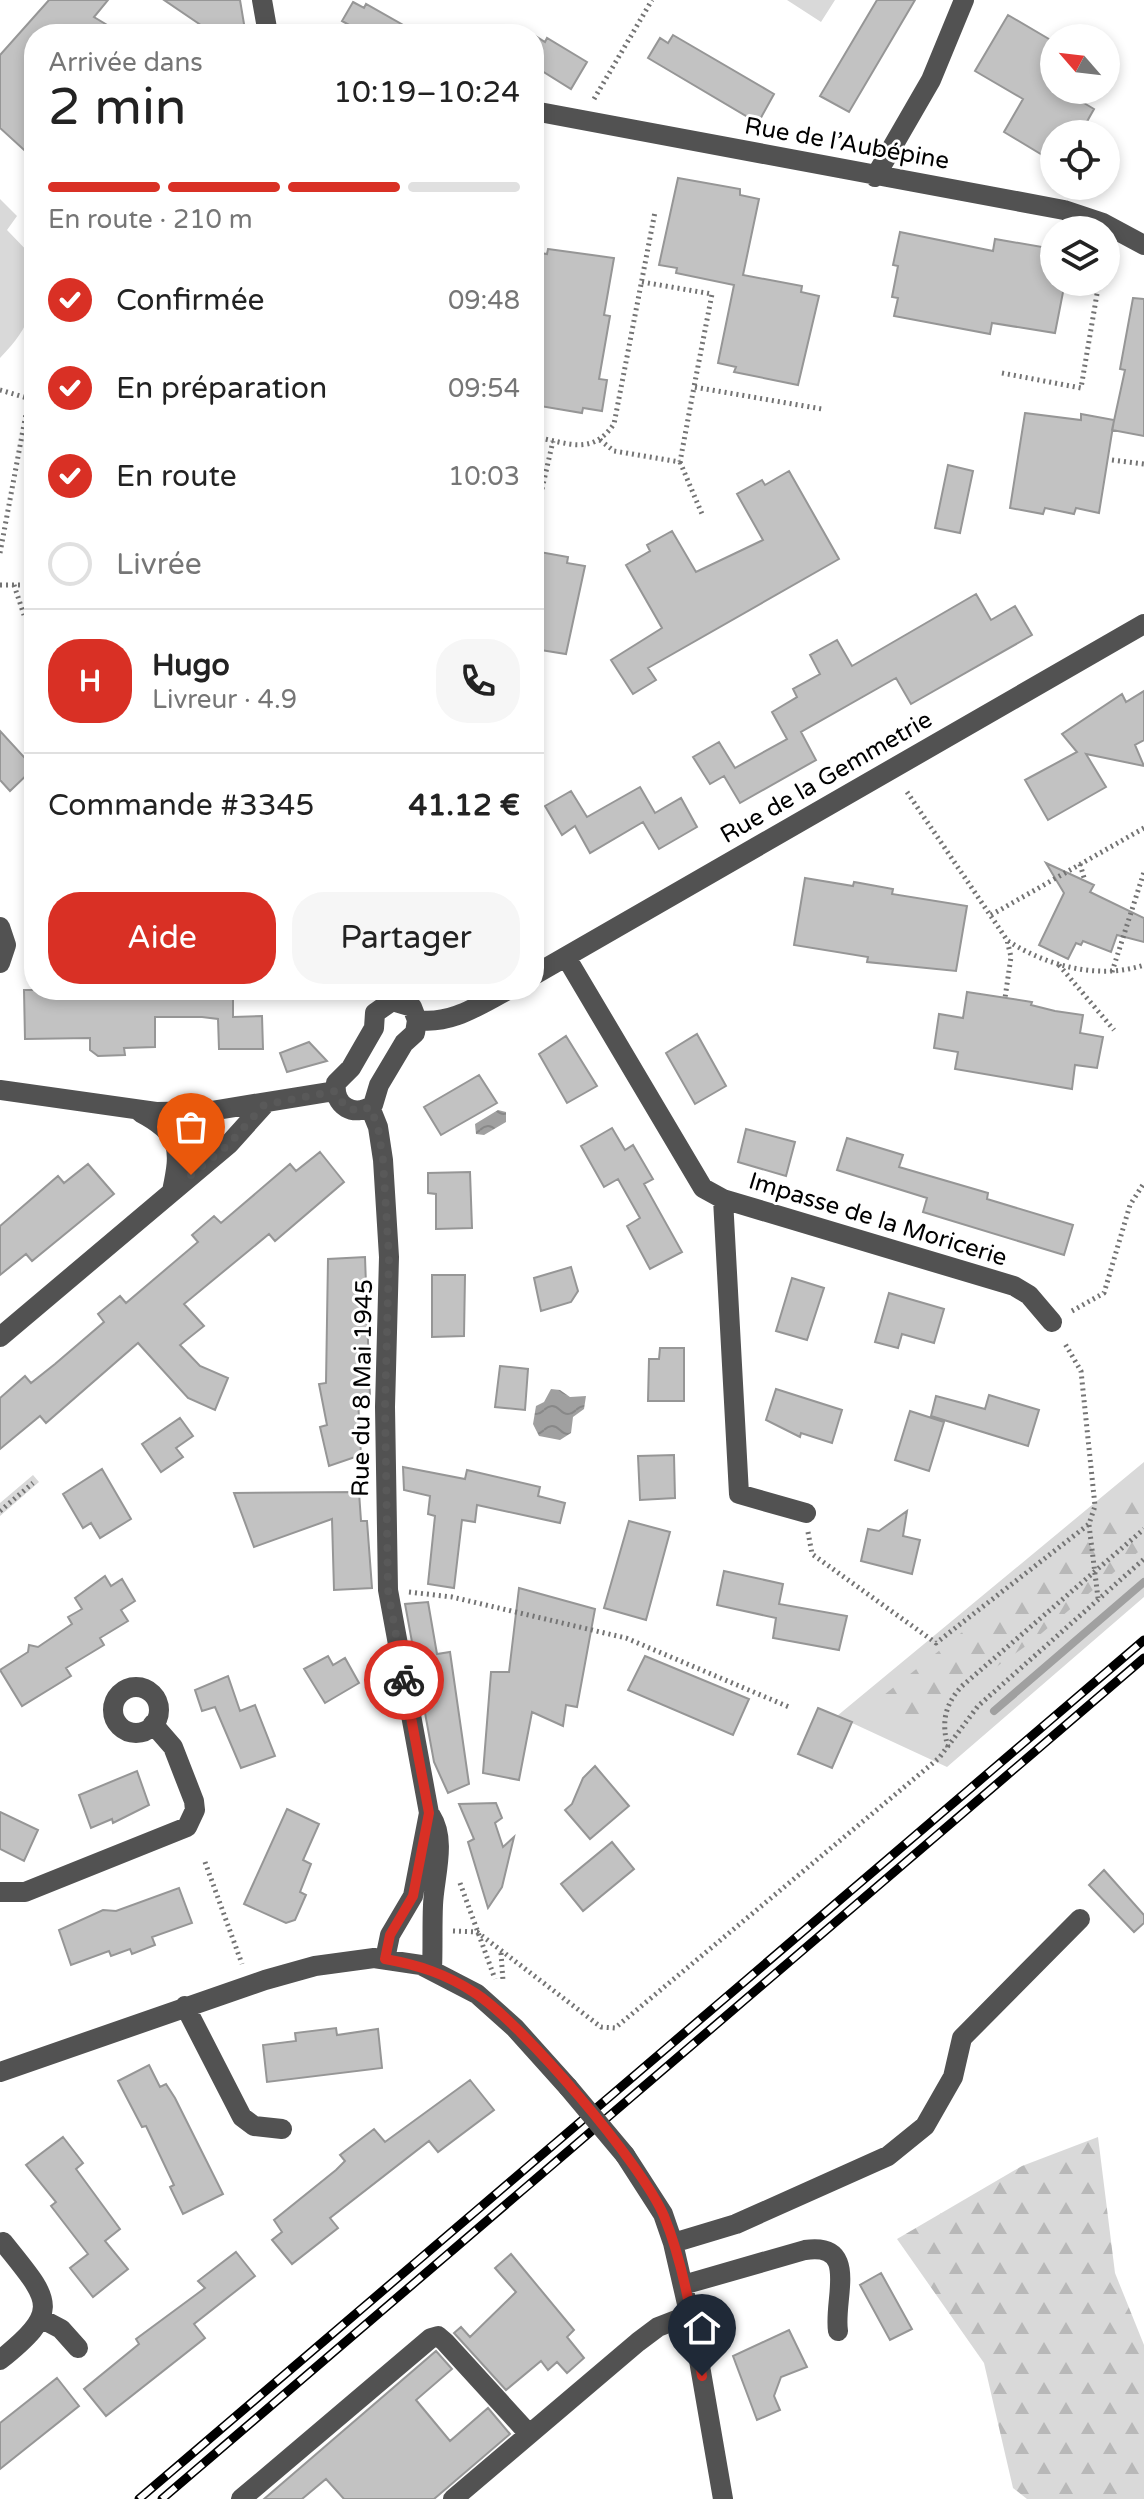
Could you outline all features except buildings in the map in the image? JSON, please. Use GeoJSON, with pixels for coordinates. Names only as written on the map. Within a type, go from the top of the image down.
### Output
{"type":"FeatureCollection","features":[{"type":"Feature","properties":{"kind":"street"},"geometry":{"type":"LineString","coordinates":[[262,0],[266,24]]}},
{"type":"Feature","properties":{"kind":"street"},"geometry":{"type":"LineString","coordinates":[[875,177],[931,80],[964,0]]}},
{"type":"Feature","properties":{"kind":"street","name":"Rue de l’Aubépine"},"geometry":{"type":"LineString","coordinates":[[544,113],[1064,210],[1103,223],[1144,245]]}},
{"type":"Feature","properties":{"kind":"street","name":"Rue de la Gemmetrie"},"geometry":{"type":"LineString","coordinates":[[544,969],[1144,624]]}},
{"type":"Feature","properties":{"kind":"street"},"geometry":{"type":"LineString","coordinates":[[0,927],[6,945],[0,963]]}},
{"type":"Feature","properties":{"kind":"street","name":"Impasse de la Moricerie"},"geometry":{"type":"LineString","coordinates":[[566,957],[703,1188],[723,1199],[1014,1286],[1029,1295],[1052,1322]]}},
{"type":"Feature","properties":{"kind":"street"},"geometry":{"type":"LineString","coordinates":[[380,1000],[374,1028],[351,1068],[339,1076],[335,1091],[346,1108],[360,1111],[370,1107],[377,1099],[379,1085],[404,1043],[415,1033],[417,1020],[406,1003],[396,1000]]}},
{"type":"Feature","properties":{"kind":"street"},"geometry":{"type":"LineString","coordinates":[[417,1020],[430,1022],[456,1016],[488,1000]]}},
{"type":"Feature","properties":{"kind":"street"},"geometry":{"type":"LineString","coordinates":[[374,1028],[382,1041],[404,1043]]}},
{"type":"Feature","properties":{"kind":"street"},"geometry":{"type":"LineString","coordinates":[[351,1068],[371,1073],[379,1085]]}},
{"type":"Feature","properties":{"kind":"street"},"geometry":{"type":"LineString","coordinates":[[0,1090],[134,1110],[211,1111],[264,1105],[335,1091]]}},
{"type":"Feature","properties":{"kind":"street"},"geometry":{"type":"LineString","coordinates":[[0,1337],[229,1144],[264,1105]]}},
{"type":"Feature","properties":{"kind":"street","name":"Rue du 8 Mai 1945"},"geometry":{"type":"LineString","coordinates":[[370,1107],[378,1127],[383,1160],[389,1257],[385,1407],[388,1590],[429,1813],[435,1823],[438,1854],[432,1970]]}},
{"type":"Feature","properties":{"kind":"street"},"geometry":{"type":"LineString","coordinates":[[134,1110],[163,1124],[174,1138],[178,1149],[172,1191]]}},
{"type":"Feature","properties":{"kind":"street","name":"Impasse de la Moricerie"},"geometry":{"type":"LineString","coordinates":[[723,1199],[739,1494],[806,1513]]}},
{"type":"Feature","properties":{"kind":"street"},"geometry":{"type":"LineString","coordinates":[[0,1892],[25,1892],[187,1827],[195,1810],[194,1801],[173,1747],[153,1724]]}},
{"type":"Feature","properties":{"kind":"street","name":"Rue du 8 Mai 1945"},"geometry":{"type":"LineString","coordinates":[[385,1959],[390,1935],[413,1896],[429,1813]]}},
{"type":"Feature","properties":{"kind":"street"},"geometry":{"type":"LineString","coordinates":[[673,2243],[736,2224],[888,2156],[925,2126],[953,2077],[962,2038],[1080,1919]]}},
{"type":"Feature","properties":{"kind":"street"},"geometry":{"type":"LineString","coordinates":[[0,2072],[185,2006],[315,1966],[363,1958],[385,1959],[432,1970],[489,2003],[568,2087],[625,2155],[663,2214],[683,2285],[723,2499]]}},
{"type":"Feature","properties":{"kind":"street"},"geometry":{"type":"LineString","coordinates":[[185,2006],[242,2117],[254,2126],[282,2129]]}},
{"type":"Feature","properties":{"kind":"street"},"geometry":{"type":"LineString","coordinates":[[0,2360],[35,2331],[42,2319],[44,2304],[38,2286],[3,2242]]}},
{"type":"Feature","properties":{"kind":"street"},"geometry":{"type":"LineString","coordinates":[[683,2285],[805,2250],[825,2248],[833,2253],[840,2267],[838,2331]]}},
{"type":"Feature","properties":{"kind":"street"},"geometry":{"type":"LineString","coordinates":[[453,2499],[648,2334],[689,2315]]}},
{"type":"Feature","properties":{"kind":"street"},"geometry":{"type":"LineString","coordinates":[[42,2319],[61,2329],[78,2348]]}},
{"type":"Feature","properties":{"kind":"street"},"geometry":{"type":"LineString","coordinates":[[241,2499],[431,2338],[438,2336],[529,2434]]}},
{"type":"Feature","properties":{"kind":"path"},"geometry":{"type":"LineString","coordinates":[[590,106],[652,0]]}},
{"type":"Feature","properties":{"kind":"path"},"geometry":{"type":"LineString","coordinates":[[544,439],[588,446],[600,440],[617,415],[655,212]]}},
{"type":"Feature","properties":{"kind":"path"},"geometry":{"type":"LineString","coordinates":[[642,282],[712,294],[680,462],[702,514]]}},
{"type":"Feature","properties":{"kind":"path"},"geometry":{"type":"LineString","coordinates":[[1002,373],[1081,388],[1097,296]]}},
{"type":"Feature","properties":{"kind":"path"},"geometry":{"type":"LineString","coordinates":[[694,387],[822,409]]}},
{"type":"Feature","properties":{"kind":"path"},"geometry":{"type":"LineString","coordinates":[[0,390],[24,397]]}},
{"type":"Feature","properties":{"kind":"path"},"geometry":{"type":"LineString","coordinates":[[0,553],[24,434]]}},
{"type":"Feature","properties":{"kind":"path"},"geometry":{"type":"LineString","coordinates":[[600,440],[614,451],[680,462]]}},
{"type":"Feature","properties":{"kind":"path"},"geometry":{"type":"LineString","coordinates":[[544,480],[553,441]]}},
{"type":"Feature","properties":{"kind":"path"},"geometry":{"type":"LineString","coordinates":[[1112,460],[1144,464]]}},
{"type":"Feature","properties":{"kind":"path"},"geometry":{"type":"LineString","coordinates":[[0,585],[24,585]]}},
{"type":"Feature","properties":{"kind":"path"},"geometry":{"type":"LineString","coordinates":[[14,585],[24,615]]}},
{"type":"Feature","properties":{"kind":"path"},"geometry":{"type":"LineString","coordinates":[[907,792],[1007,940],[1011,957],[1005,998]]}},
{"type":"Feature","properties":{"kind":"path"},"geometry":{"type":"LineString","coordinates":[[991,915],[1144,828]]}},
{"type":"Feature","properties":{"kind":"path"},"geometry":{"type":"LineString","coordinates":[[1080,864],[1085,881]]}},
{"type":"Feature","properties":{"kind":"path"},"geometry":{"type":"LineString","coordinates":[[1112,972],[1144,872]]}},
{"type":"Feature","properties":{"kind":"path"},"geometry":{"type":"LineString","coordinates":[[1007,940],[1058,964],[1112,972],[1144,965]]}},
{"type":"Feature","properties":{"kind":"path"},"geometry":{"type":"LineString","coordinates":[[1058,964],[1114,1030]]}},
{"type":"Feature","properties":{"kind":"path"},"geometry":{"type":"LineString","coordinates":[[1097,1298],[1104,1293],[1130,1205],[1144,1183]]}},
{"type":"Feature","properties":{"kind":"path"},"geometry":{"type":"LineString","coordinates":[[1052,1322],[1081,1371],[1095,1506],[1089,1524],[1098,1598]]}},
{"type":"Feature","properties":{"kind":"path"},"geometry":{"type":"LineString","coordinates":[[0,1511],[33,1483]]}},
{"type":"Feature","properties":{"kind":"path"},"geometry":{"type":"LineString","coordinates":[[812,1554],[936,1643],[1089,1524]]}},
{"type":"Feature","properties":{"kind":"path"},"geometry":{"type":"LineString","coordinates":[[948,1747],[944,1722],[953,1696],[1144,1529]]}},
{"type":"Feature","properties":{"kind":"path"},"geometry":{"type":"LineString","coordinates":[[449,1931],[477,1932],[601,2027],[615,2028],[927,1768],[948,1747],[978,1706],[1144,1559]]}},
{"type":"Feature","properties":{"kind":"path"},"geometry":{"type":"LineString","coordinates":[[388,1590],[452,1597],[626,1638],[789,1707]]}},
{"type":"Feature","properties":{"kind":"path"},"geometry":{"type":"LineString","coordinates":[[205,1862],[243,1965]]}},
{"type":"Feature","properties":{"kind":"path"},"geometry":{"type":"LineString","coordinates":[[458,1878],[499,1988]]}},
{"type":"Feature","properties":{"kind":"path"},"geometry":{"type":"LineString","coordinates":[[501,1952],[503,1981]]}},
{"type":"Feature","properties":{"kind":"green space"},"geometry":{"type":"Polygon","coordinates":[[[787,0],[835,0],[821,22],[787,0]]]}},
{"type":"Feature","properties":{"kind":"green space"},"geometry":{"type":"Polygon","coordinates":[[[0,199],[17,216],[7,230],[24,248],[24,327],[0,358],[0,199]]]}},
{"type":"Feature","properties":{"kind":"green space"},"geometry":{"type":"Polygon","coordinates":[[[1144,1462],[1144,1597],[947,1767],[837,1716],[1144,1462]]]}},
{"type":"Feature","properties":{"kind":"green space"},"geometry":{"type":"Polygon","coordinates":[[[33,1475],[39,1482],[0,1516],[0,1503],[33,1475]]]}},
{"type":"Feature","properties":{"kind":"green space"},"geometry":{"type":"Polygon","coordinates":[[[1144,1486],[1144,1547],[1030,1643],[926,1717],[904,1719],[888,1711],[884,1695],[1144,1486]]]}},
{"type":"Feature","properties":{"kind":"green space"},"geometry":{"type":"Polygon","coordinates":[[[1098,2137],[1115,2273],[1144,2345],[1144,2499],[1027,2499],[1013,2488],[984,2363],[897,2239],[1022,2166],[1098,2137]]]}},
{"type":"Feature","properties":{"kind":"water"},"geometry":{"type":"Polygon","coordinates":[[[498,1110],[506,1112],[506,1122],[484,1135],[476,1134],[475,1124],[498,1110]]]}},
{"type":"Feature","properties":{"kind":"water"},"geometry":{"type":"Polygon","coordinates":[[[551,1389],[560,1390],[570,1397],[586,1396],[584,1409],[573,1417],[571,1433],[560,1440],[539,1436],[533,1424],[536,1406],[544,1402],[551,1389]]]}},
{"type":"Feature","properties":{"kind":"waterway"},"geometry":{"type":"LineString","coordinates":[[994,1711],[1144,1582]]}},
{"type":"Feature","properties":{"kind":"railway"},"geometry":{"type":"LineString","coordinates":[[139,2499],[1144,1640]]}},
{"type":"Feature","properties":{"kind":"railway"},"geometry":{"type":"LineString","coordinates":[[162,2499],[1144,1658]]}},
{"type":"Feature","properties":{"kind":"way so far"},"geometry":{"type":"LineString","coordinates":[[191,1175],[229,1144],[264,1105],[335,1091],[336,1098],[346,1108],[360,1111],[370,1107],[375,1117],[383,1160],[389,1257],[385,1407],[388,1590],[404,1680]]}},
{"type":"Feature","properties":{"kind":"route"},"geometry":{"type":"LineString","coordinates":[[404,1680],[429,1813],[418,1880],[413,1896],[390,1935],[385,1959],[421,1965],[444,1974],[489,2003],[568,2087],[625,2155],[663,2214],[673,2243],[702,2376]]}}]}
